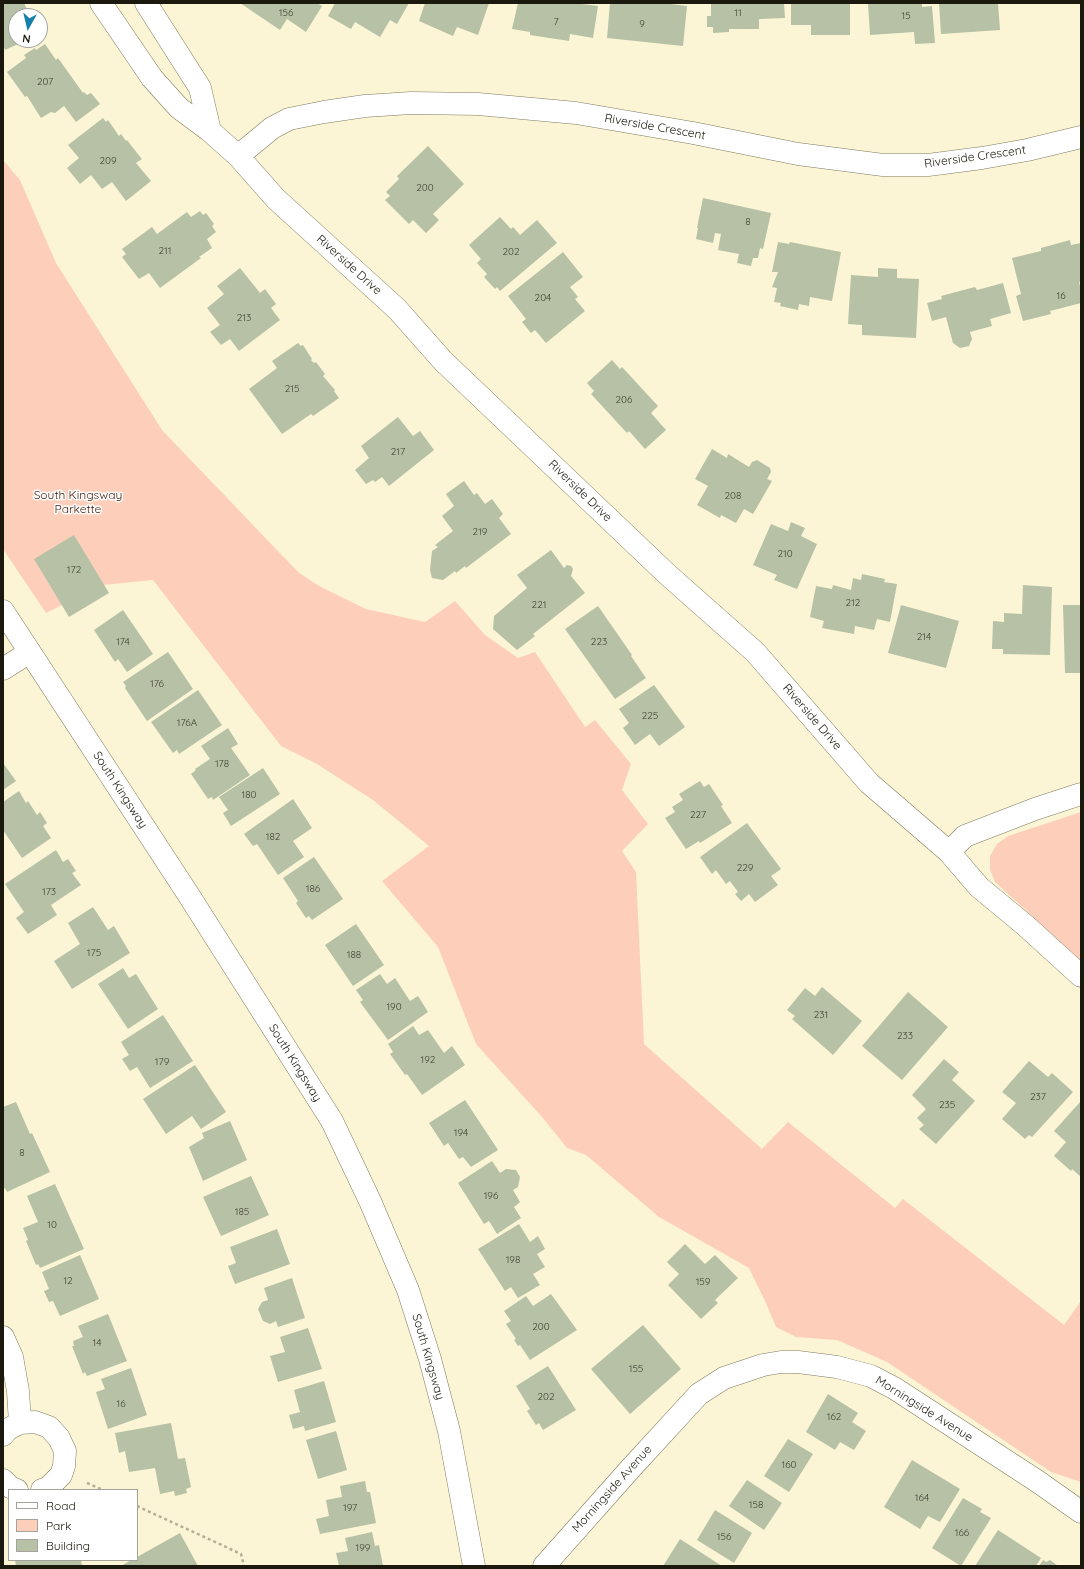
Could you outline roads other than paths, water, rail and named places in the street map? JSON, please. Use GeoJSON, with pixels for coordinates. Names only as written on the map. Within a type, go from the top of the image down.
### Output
{"type":"FeatureCollection","features":[{"type":"Feature","properties":{"kind":"street","name":"Riverside Drive"},"geometry":{"type":"LineString","coordinates":[[101,3],[152,78],[178,108],[210,131],[238,156],[276,198],[397,309],[443,361],[668,575],[755,652],[869,783],[949,852],[979,887],[1026,926],[1081,976]]}},
{"type":"Feature","properties":{"kind":"street"},"geometry":{"type":"LineString","coordinates":[[146,3],[200,88],[210,131]]}},
{"type":"Feature","properties":{"kind":"street","name":"Riverside Crescent"},"geometry":{"type":"LineString","coordinates":[[238,156],[272,128],[289,119],[365,106],[411,104],[478,104],[576,113],[693,133],[798,154],[883,165],[928,165],[982,158],[1027,150],[1081,137]]}},
{"type":"Feature","properties":{"kind":"street","name":"South Kingsway"},"geometry":{"type":"LineString","coordinates":[[3,611],[184,887],[332,1121],[370,1201],[408,1290],[426,1346],[449,1431],[474,1566]]}},
{"type":"Feature","properties":{"kind":"street"},"geometry":{"type":"LineString","coordinates":[[3,669],[30,652]]}},
{"type":"Feature","properties":{"kind":"street"},"geometry":{"type":"LineString","coordinates":[[949,852],[965,836],[1035,809],[1081,794]]}},
{"type":"Feature","properties":{"kind":"street"},"geometry":{"type":"LineString","coordinates":[[3,1337],[12,1357],[18,1391],[12,1429],[35,1422],[49,1427],[59,1438],[65,1451],[64,1466],[61,1475],[48,1488],[45,1489]]}},
{"type":"Feature","properties":{"kind":"street","name":"Morningside Avenue"},"geometry":{"type":"LineString","coordinates":[[544,1566],[636,1462],[699,1394],[724,1378],[763,1365],[782,1362],[798,1362],[837,1367],[871,1376],[894,1388],[1031,1477],[1081,1512]]}},
{"type":"Feature","properties":{"kind":"street"},"geometry":{"type":"LineString","coordinates":[[3,1480],[10,1487],[15,1489]]}},
{"type":"Feature","properties":{"kind":"park label","name":"South Kingsway Parkette"},"geometry":{"type":"Point","coordinates":[78,502]}}]}
